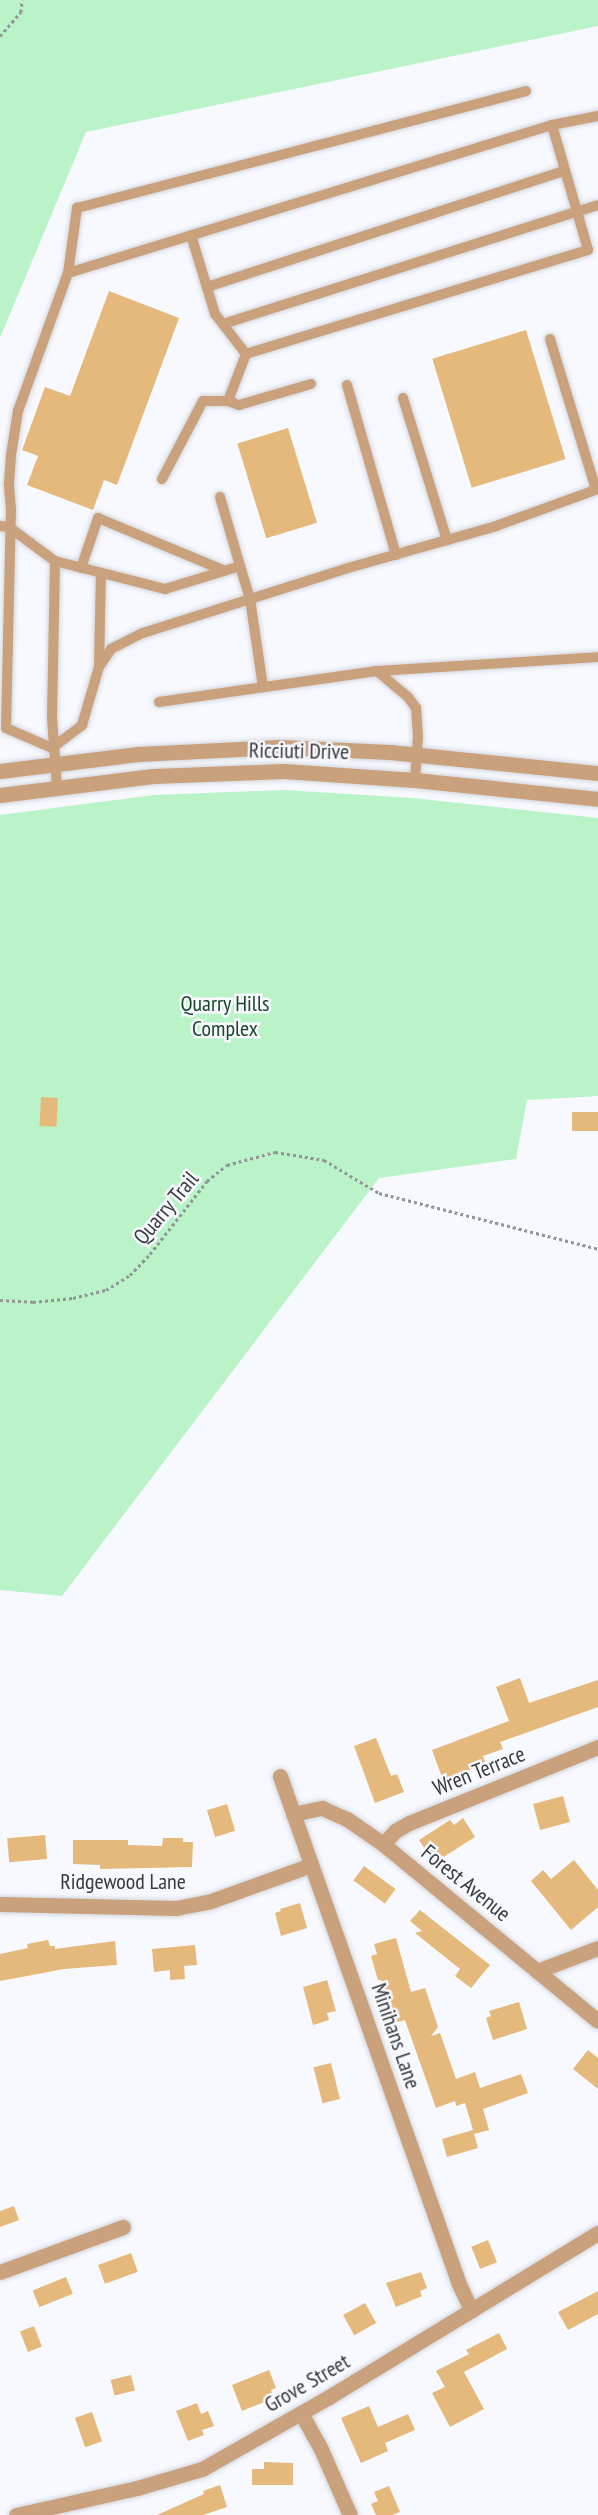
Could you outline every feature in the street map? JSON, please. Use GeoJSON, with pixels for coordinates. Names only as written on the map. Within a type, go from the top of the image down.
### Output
{"type":"FeatureCollection","features":[{"type":"Feature","properties":{"kind":"street","name":"Ricciuti Drive"},"geometry":{"type":"LineString","coordinates":[[0,771],[53,755],[307,747],[417,754],[598,773]]}},
{"type":"Feature","properties":{"kind":"street","name":"Ricciuti Drive"},"geometry":{"type":"LineString","coordinates":[[0,795],[144,777],[234,772],[308,772],[415,780],[598,799]]}},
{"type":"Feature","properties":{"kind":"street","name":"Wren Terrace"},"geometry":{"type":"LineString","coordinates":[[383,1844],[395,1831],[409,1823],[598,1747]]}},
{"type":"Feature","properties":{"kind":"street","name":"Minihans Lane"},"geometry":{"type":"LineString","coordinates":[[280,1776],[459,2284],[471,2310]]}},
{"type":"Feature","properties":{"kind":"street","name":"Forest Avenue"},"geometry":{"type":"LineString","coordinates":[[294,1814],[312,1808],[331,1810],[347,1819],[383,1844],[598,2021]]}},
{"type":"Feature","properties":{"kind":"street","name":"Ridgewood Lane"},"geometry":{"type":"LineString","coordinates":[[0,1904],[176,1908],[211,1901],[311,1865]]}},
{"type":"Feature","properties":{"kind":"street"},"geometry":{"type":"LineString","coordinates":[[537,1971],[598,1948]]}},
{"type":"Feature","properties":{"kind":"street"},"geometry":{"type":"LineString","coordinates":[[0,2272],[123,2227]]}},
{"type":"Feature","properties":{"kind":"street","name":"Grove Street"},"geometry":{"type":"LineString","coordinates":[[16,2515],[137,2488],[192,2472],[302,2413],[598,2233]]}},
{"type":"Feature","properties":{"kind":"street"},"geometry":{"type":"LineString","coordinates":[[302,2413],[326,2458],[350,2515]]}},
{"type":"Feature","properties":{"kind":"lane"},"geometry":{"type":"LineString","coordinates":[[53,755],[6,728],[4,526],[18,411],[68,273],[77,208],[526,91]]}},
{"type":"Feature","properties":{"kind":"lane"},"geometry":{"type":"LineString","coordinates":[[68,273],[552,125],[598,116]]}},
{"type":"Feature","properties":{"kind":"lane"},"geometry":{"type":"LineString","coordinates":[[246,354],[588,250],[552,125]]}},
{"type":"Feature","properties":{"kind":"lane"},"geometry":{"type":"LineString","coordinates":[[207,287],[565,171]]}},
{"type":"Feature","properties":{"kind":"lane"},"geometry":{"type":"LineString","coordinates":[[223,324],[598,205]]}},
{"type":"Feature","properties":{"kind":"lane"},"geometry":{"type":"LineString","coordinates":[[191,235],[215,314],[246,354]]}},
{"type":"Feature","properties":{"kind":"lane"},"geometry":{"type":"LineString","coordinates":[[99,667],[111,649],[143,633],[510,521],[597,489],[550,339]]}},
{"type":"Feature","properties":{"kind":"lane"},"geometry":{"type":"LineString","coordinates":[[228,401],[246,354]]}},
{"type":"Feature","properties":{"kind":"lane"},"geometry":{"type":"LineString","coordinates":[[162,479],[203,402],[228,401],[239,405],[311,384]]}},
{"type":"Feature","properties":{"kind":"lane"},"geometry":{"type":"LineString","coordinates":[[347,385],[396,555]]}},
{"type":"Feature","properties":{"kind":"lane"},"geometry":{"type":"LineString","coordinates":[[403,398],[447,540]]}},
{"type":"Feature","properties":{"kind":"lane"},"geometry":{"type":"LineString","coordinates":[[220,497],[250,599],[263,687]]}},
{"type":"Feature","properties":{"kind":"lane"},"geometry":{"type":"LineString","coordinates":[[81,567],[98,518],[223,570]]}},
{"type":"Feature","properties":{"kind":"lane"},"geometry":{"type":"LineString","coordinates":[[4,526],[55,561],[165,589],[240,566]]}},
{"type":"Feature","properties":{"kind":"lane"},"geometry":{"type":"LineString","coordinates":[[55,561],[53,755],[57,787]]}},
{"type":"Feature","properties":{"kind":"lane"},"geometry":{"type":"LineString","coordinates":[[53,755],[82,725],[99,667],[101,573]]}},
{"type":"Feature","properties":{"kind":"lane"},"geometry":{"type":"LineString","coordinates":[[159,702],[377,671],[598,657]]}},
{"type":"Feature","properties":{"kind":"lane"},"geometry":{"type":"LineString","coordinates":[[377,671],[408,697],[417,708],[415,780]]}},
{"type":"Feature","properties":{"kind":"path"},"geometry":{"type":"LineString","coordinates":[[0,36],[21,12],[22,0]]}},
{"type":"Feature","properties":{"kind":"path","name":"Quarry Trail"},"geometry":{"type":"LineString","coordinates":[[0,1300],[33,1302],[73,1298],[106,1290],[130,1275],[150,1254],[187,1203],[213,1176],[227,1165],[275,1152],[324,1160],[380,1193],[598,1249]]}},
{"type":"Feature","properties":{"kind":"green space"},"geometry":{"type":"Polygon","coordinates":[[[0,0],[598,0],[598,26],[86,132],[0,338],[0,0]]]}},
{"type":"Feature","properties":{"kind":"green space","name":"Quarry Hills Complex"},"geometry":{"type":"Polygon","coordinates":[[[284,790],[413,798],[598,818],[598,1096],[527,1100],[516,1159],[379,1178],[62,1596],[0,1590],[0,815],[154,795],[284,790]]]}},
{"type":"Feature","properties":{"kind":"building"},"geometry":{"type":"Polygon","coordinates":[[[109,291],[179,318],[117,485],[104,480],[93,510],[27,485],[38,456],[22,450],[45,387],[70,396],[109,291]]]}},
{"type":"Feature","properties":{"kind":"building"},"geometry":{"type":"Polygon","coordinates":[[[526,330],[565,459],[472,488],[432,359],[526,330]]]}},
{"type":"Feature","properties":{"kind":"building"},"geometry":{"type":"Polygon","coordinates":[[[288,428],[317,523],[266,538],[237,443],[288,428]]]}},
{"type":"Feature","properties":{"kind":"building"},"geometry":{"type":"Polygon","coordinates":[[[41,1097],[58,1098],[56,1127],[39,1126],[41,1097]]]}},
{"type":"Feature","properties":{"kind":"building"},"geometry":{"type":"Polygon","coordinates":[[[572,1112],[598,1112],[598,1131],[572,1131],[572,1112]]]}},
{"type":"Feature","properties":{"kind":"building"},"geometry":{"type":"Polygon","coordinates":[[[520,1678],[529,1703],[598,1680],[598,1707],[500,1742],[503,1749],[483,1756],[486,1764],[443,1780],[432,1750],[509,1721],[496,1687],[520,1678]]]}},
{"type":"Feature","properties":{"kind":"building"},"geometry":{"type":"Polygon","coordinates":[[[376,1738],[391,1776],[397,1774],[404,1792],[375,1803],[354,1746],[376,1738]]]}},
{"type":"Feature","properties":{"kind":"building"},"geometry":{"type":"Polygon","coordinates":[[[563,1796],[570,1822],[540,1830],[533,1804],[563,1796]]]}},
{"type":"Feature","properties":{"kind":"building"},"geometry":{"type":"Polygon","coordinates":[[[227,1804],[235,1831],[215,1837],[207,1810],[227,1804]]]}},
{"type":"Feature","properties":{"kind":"building"},"geometry":{"type":"Polygon","coordinates":[[[463,1818],[475,1837],[434,1863],[419,1840],[450,1820],[454,1825],[463,1818]]]}},
{"type":"Feature","properties":{"kind":"building"},"geometry":{"type":"Polygon","coordinates":[[[45,1835],[47,1859],[9,1862],[7,1838],[45,1835]]]}},
{"type":"Feature","properties":{"kind":"building"},"geometry":{"type":"Polygon","coordinates":[[[163,1838],[183,1838],[183,1842],[193,1842],[192,1867],[100,1869],[100,1865],[73,1864],[73,1840],[128,1840],[128,1845],[162,1846],[163,1838]]]}},
{"type":"Feature","properties":{"kind":"building"},"geometry":{"type":"Polygon","coordinates":[[[574,1860],[598,1890],[598,1907],[571,1930],[531,1881],[543,1870],[551,1879],[574,1860]]]}},
{"type":"Feature","properties":{"kind":"building"},"geometry":{"type":"Polygon","coordinates":[[[364,1866],[396,1889],[385,1903],[353,1881],[364,1866]]]}},
{"type":"Feature","properties":{"kind":"building"},"geometry":{"type":"Polygon","coordinates":[[[300,1903],[307,1928],[281,1936],[275,1913],[281,1911],[280,1909],[300,1903]]]}},
{"type":"Feature","properties":{"kind":"building"},"geometry":{"type":"Polygon","coordinates":[[[420,1910],[490,1965],[471,1988],[455,1976],[460,1969],[415,1933],[422,1931],[410,1921],[420,1910]]]}},
{"type":"Feature","properties":{"kind":"building"},"geometry":{"type":"Polygon","coordinates":[[[396,1938],[411,1992],[425,1988],[438,2027],[431,2036],[440,2033],[456,2079],[475,2072],[480,2088],[521,2074],[528,2093],[483,2109],[489,2130],[474,2134],[478,2148],[447,2157],[442,2139],[473,2130],[465,2103],[456,2106],[455,2101],[436,2108],[405,2020],[393,2023],[381,1980],[378,1980],[371,1956],[377,1954],[374,1944],[396,1938]]]}},
{"type":"Feature","properties":{"kind":"building"},"geometry":{"type":"Polygon","coordinates":[[[48,1940],[50,1946],[55,1946],[55,1949],[115,1941],[117,1965],[64,1969],[0,1981],[0,1954],[28,1948],[27,1944],[48,1940]]]}},
{"type":"Feature","properties":{"kind":"building"},"geometry":{"type":"Polygon","coordinates":[[[195,1945],[197,1965],[184,1966],[185,1979],[170,1980],[170,1970],[154,1972],[152,1949],[195,1945]]]}},
{"type":"Feature","properties":{"kind":"building"},"geometry":{"type":"Polygon","coordinates":[[[327,1980],[336,2011],[327,2013],[329,2020],[313,2025],[303,1987],[327,1980]]]}},
{"type":"Feature","properties":{"kind":"building"},"geometry":{"type":"Polygon","coordinates":[[[519,2002],[527,2029],[493,2040],[486,2018],[491,2016],[489,2011],[519,2002]]]}},
{"type":"Feature","properties":{"kind":"building"},"geometry":{"type":"Polygon","coordinates":[[[588,2050],[598,2058],[598,2089],[573,2069],[588,2050]]]}},
{"type":"Feature","properties":{"kind":"building"},"geometry":{"type":"Polygon","coordinates":[[[331,2063],[340,2099],[322,2103],[314,2067],[331,2063]]]}},
{"type":"Feature","properties":{"kind":"building"},"geometry":{"type":"Polygon","coordinates":[[[14,2206],[19,2220],[0,2227],[0,2211],[14,2206]]]}},
{"type":"Feature","properties":{"kind":"building"},"geometry":{"type":"Polygon","coordinates":[[[488,2240],[497,2262],[480,2269],[471,2247],[488,2240]]]}},
{"type":"Feature","properties":{"kind":"building"},"geometry":{"type":"Polygon","coordinates":[[[131,2253],[138,2272],[105,2284],[98,2265],[131,2253]]]}},
{"type":"Feature","properties":{"kind":"building"},"geometry":{"type":"Polygon","coordinates":[[[421,2272],[427,2288],[420,2291],[422,2296],[396,2307],[386,2283],[421,2272]]]}},
{"type":"Feature","properties":{"kind":"building"},"geometry":{"type":"Polygon","coordinates":[[[66,2277],[73,2294],[39,2307],[33,2290],[66,2277]]]}},
{"type":"Feature","properties":{"kind":"building"},"geometry":{"type":"Polygon","coordinates":[[[598,2291],[598,2314],[568,2330],[558,2312],[598,2291]]]}},
{"type":"Feature","properties":{"kind":"building"},"geometry":{"type":"Polygon","coordinates":[[[365,2303],[376,2323],[354,2335],[343,2315],[365,2303]]]}},
{"type":"Feature","properties":{"kind":"building"},"geometry":{"type":"Polygon","coordinates":[[[34,2326],[42,2347],[28,2352],[20,2331],[34,2326]]]}},
{"type":"Feature","properties":{"kind":"building"},"geometry":{"type":"Polygon","coordinates":[[[499,2333],[507,2349],[464,2372],[484,2409],[450,2427],[432,2393],[445,2387],[436,2371],[469,2354],[466,2350],[499,2333]]]}},
{"type":"Feature","properties":{"kind":"building"},"geometry":{"type":"Polygon","coordinates":[[[269,2370],[276,2388],[271,2390],[274,2398],[242,2411],[232,2385],[269,2370]]]}},
{"type":"Feature","properties":{"kind":"building"},"geometry":{"type":"Polygon","coordinates":[[[131,2375],[135,2391],[114,2396],[111,2380],[131,2375]]]}},
{"type":"Feature","properties":{"kind":"building"},"geometry":{"type":"Polygon","coordinates":[[[197,2403],[201,2414],[208,2411],[214,2426],[202,2430],[204,2435],[188,2441],[176,2411],[197,2403]]]}},
{"type":"Feature","properties":{"kind":"building"},"geometry":{"type":"Polygon","coordinates":[[[369,2406],[378,2427],[408,2414],[415,2430],[385,2443],[388,2451],[361,2463],[341,2418],[369,2406]]]}},
{"type":"Feature","properties":{"kind":"building"},"geometry":{"type":"Polygon","coordinates":[[[92,2412],[102,2441],[85,2447],[75,2418],[92,2412]]]}},
{"type":"Feature","properties":{"kind":"building"},"geometry":{"type":"Polygon","coordinates":[[[264,2462],[293,2463],[293,2485],[252,2485],[252,2469],[264,2469],[264,2462]]]}},
{"type":"Feature","properties":{"kind":"building"},"geometry":{"type":"Polygon","coordinates":[[[220,2485],[227,2507],[203,2515],[157,2515],[204,2494],[203,2491],[220,2485]]]}},
{"type":"Feature","properties":{"kind":"building"},"geometry":{"type":"Polygon","coordinates":[[[389,2486],[400,2512],[392,2515],[376,2515],[371,2504],[378,2501],[374,2492],[389,2486]]]}}]}
